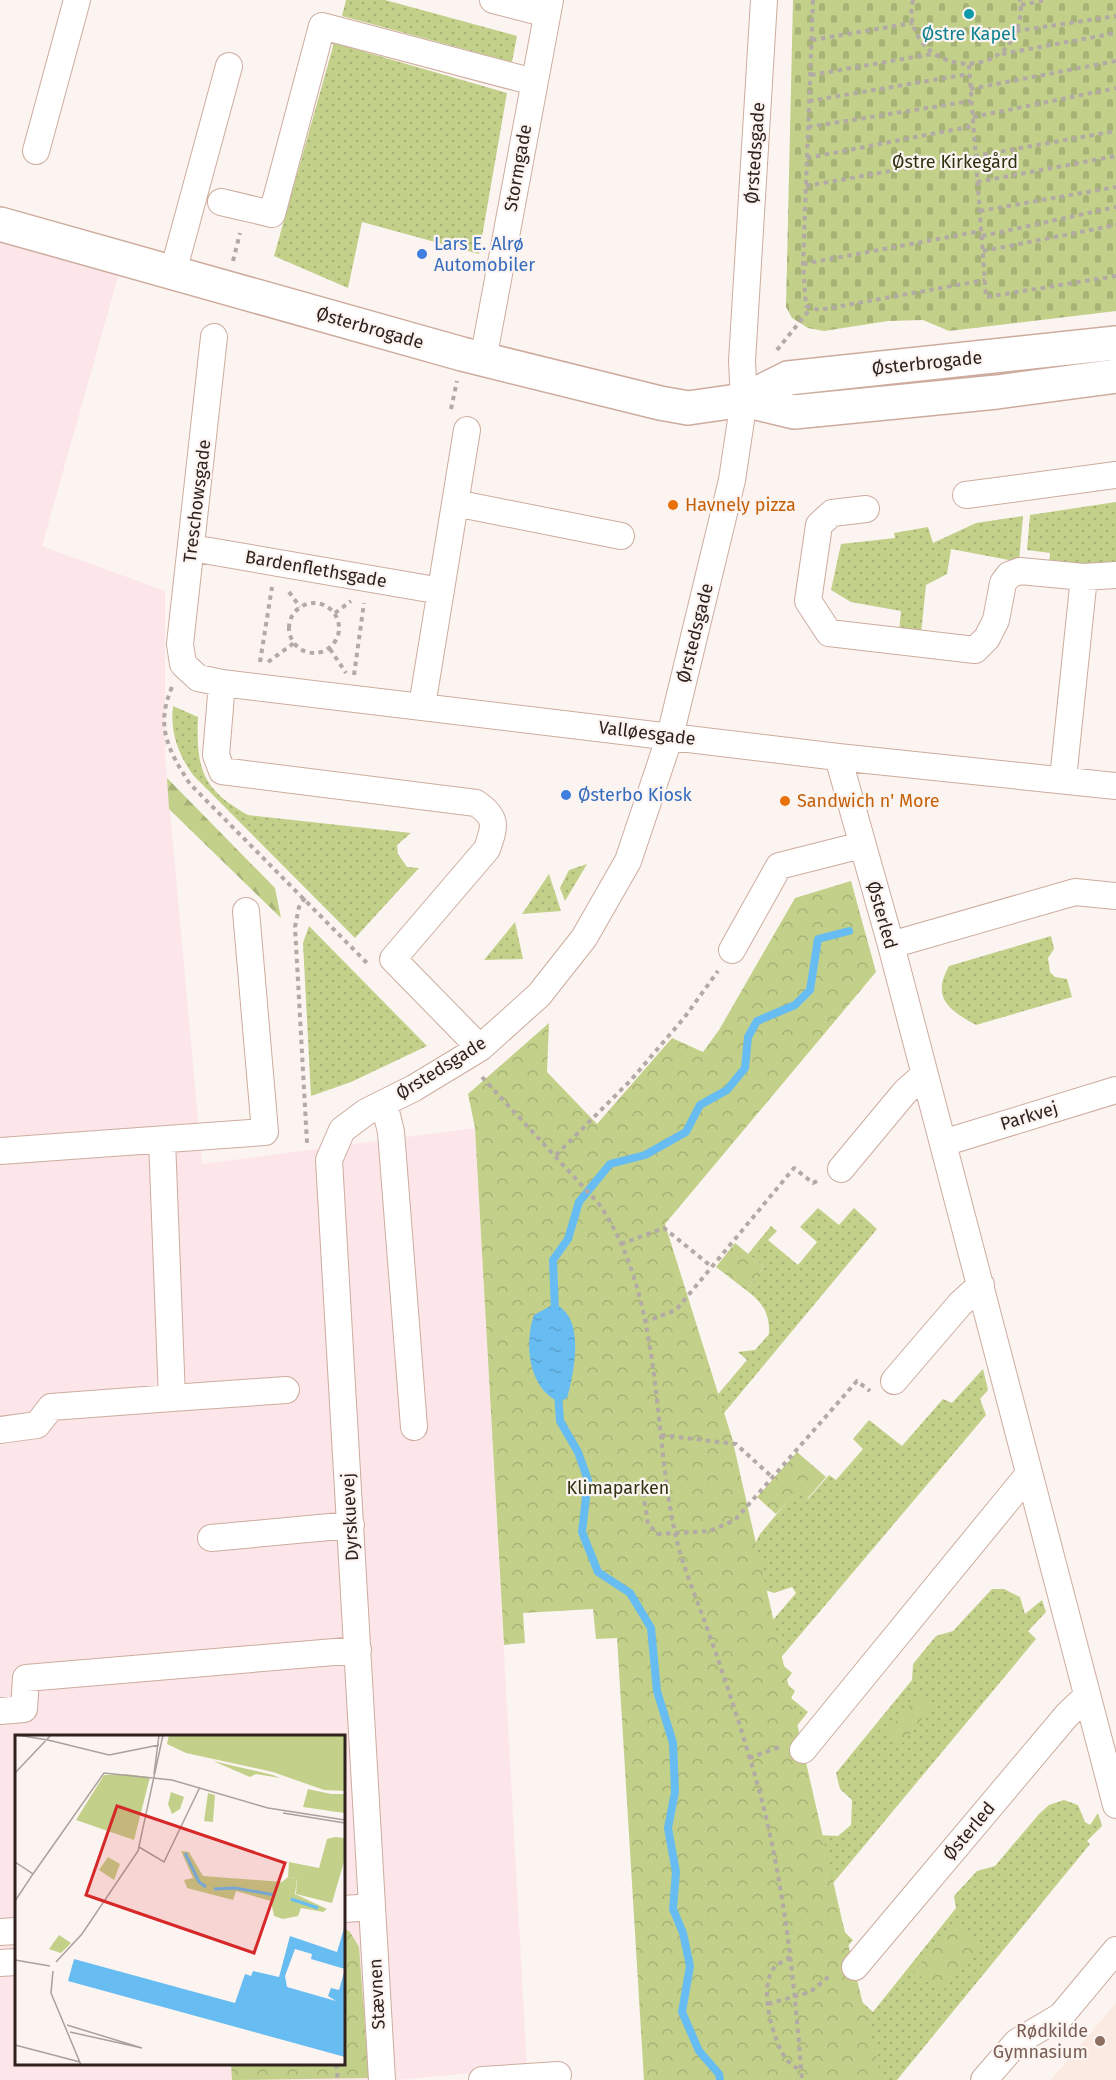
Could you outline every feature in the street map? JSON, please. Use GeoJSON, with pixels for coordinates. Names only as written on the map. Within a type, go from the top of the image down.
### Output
{"type":"FeatureCollection","features":[{"type":"Feature","properties":{"kind":"main road","name":"Østerbrogade"},"geometry":{"type":"LineString","coordinates":[[0,224],[472,357],[688,408],[744,400],[788,378],[1116,344]]}},
{"type":"Feature","properties":{"kind":"main road","name":"Østerbrogade"},"geometry":{"type":"LineString","coordinates":[[744,400],[794,412],[997,392],[1116,376]]}},
{"type":"Feature","properties":{"kind":"street"},"geometry":{"type":"LineString","coordinates":[[36,151],[77,0]]}},
{"type":"Feature","properties":{"kind":"street"},"geometry":{"type":"LineString","coordinates":[[493,0],[548,7]]}},
{"type":"Feature","properties":{"kind":"street","name":"Ørstedsgade"},"geometry":{"type":"LineString","coordinates":[[342,1130],[366,1112],[472,1053],[538,995],[584,938],[628,861],[670,736],[735,464],[744,400],[742,361],[764,0]]}},
{"type":"Feature","properties":{"kind":"street","name":"Stormgade"},"geometry":{"type":"LineString","coordinates":[[472,357],[534,82],[548,7]]}},
{"type":"Feature","properties":{"kind":"street"},"geometry":{"type":"LineString","coordinates":[[221,202],[272,214],[322,26],[534,82]]}},
{"type":"Feature","properties":{"kind":"street"},"geometry":{"type":"LineString","coordinates":[[173,272],[229,66]]}},
{"type":"Feature","properties":{"kind":"street","name":"Treschowsgade"},"geometry":{"type":"LineString","coordinates":[[183,664],[180,645],[214,337]]}},
{"type":"Feature","properties":{"kind":"street"},"geometry":{"type":"LineString","coordinates":[[422,706],[467,430]]}},
{"type":"Feature","properties":{"kind":"street"},"geometry":{"type":"LineString","coordinates":[[966,495],[1116,476]]}},
{"type":"Feature","properties":{"kind":"street"},"geometry":{"type":"LineString","coordinates":[[455,503],[621,536]]}},
{"type":"Feature","properties":{"kind":"street"},"geometry":{"type":"LineString","coordinates":[[866,509],[832,513],[819,525],[808,601],[829,633],[975,650],[987,638],[996,620],[1003,583],[1009,575],[1020,571],[1084,577],[1116,575]]}},
{"type":"Feature","properties":{"kind":"street","name":"Bardenflethsgade"},"geometry":{"type":"LineString","coordinates":[[192,548],[441,591]]}},
{"type":"Feature","properties":{"kind":"street"},"geometry":{"type":"LineString","coordinates":[[1063,779],[1084,577]]}},
{"type":"Feature","properties":{"kind":"street","name":"Valløesgade"},"geometry":{"type":"LineString","coordinates":[[183,664],[198,678],[222,683],[838,756],[1116,786]]}},
{"type":"Feature","properties":{"kind":"street"},"geometry":{"type":"LineString","coordinates":[[222,683],[216,754],[222,771],[477,803],[487,810],[494,820],[487,849],[393,959],[472,1053]]}},
{"type":"Feature","properties":{"kind":"street","name":"Østerled"},"geometry":{"type":"LineString","coordinates":[[838,756],[891,945],[1116,1805]]}},
{"type":"Feature","properties":{"kind":"street"},"geometry":{"type":"LineString","coordinates":[[732,950],[778,866],[862,845]]}},
{"type":"Feature","properties":{"kind":"street"},"geometry":{"type":"LineString","coordinates":[[891,945],[1075,892],[1116,896]]}},
{"type":"Feature","properties":{"kind":"street"},"geometry":{"type":"LineString","coordinates":[[0,1151],[265,1132],[246,911]]}},
{"type":"Feature","properties":{"kind":"street"},"geometry":{"type":"LineString","coordinates":[[841,1169],[904,1092],[924,1075]]}},
{"type":"Feature","properties":{"kind":"street","name":"Parkvej"},"geometry":{"type":"LineString","coordinates":[[943,1143],[1116,1090]]}},
{"type":"Feature","properties":{"kind":"street"},"geometry":{"type":"LineString","coordinates":[[384,1103],[391,1132],[414,1427]]}},
{"type":"Feature","properties":{"kind":"street","name":"Dyrskuevej"},"geometry":{"type":"LineString","coordinates":[[342,1130],[329,1160],[372,1907]]}},
{"type":"Feature","properties":{"kind":"street"},"geometry":{"type":"LineString","coordinates":[[162,1140],[172,1398]]}},
{"type":"Feature","properties":{"kind":"street"},"geometry":{"type":"LineString","coordinates":[[894,1381],[960,1305],[981,1285]]}},
{"type":"Feature","properties":{"kind":"street"},"geometry":{"type":"LineString","coordinates":[[0,1430],[37,1425],[51,1407],[286,1390]]}},
{"type":"Feature","properties":{"kind":"street"},"geometry":{"type":"LineString","coordinates":[[803,1750],[1028,1475]]}},
{"type":"Feature","properties":{"kind":"street"},"geometry":{"type":"LineString","coordinates":[[211,1538],[351,1525]]}},
{"type":"Feature","properties":{"kind":"street"},"geometry":{"type":"LineString","coordinates":[[0,1711],[24,1709],[26,1678],[358,1650]]}},
{"type":"Feature","properties":{"kind":"street","name":"Østerled"},"geometry":{"type":"LineString","coordinates":[[855,1967],[1067,1715],[1086,1697]]}},
{"type":"Feature","properties":{"kind":"street"},"geometry":{"type":"LineString","coordinates":[[345,1909],[372,1907]]}},
{"type":"Feature","properties":{"kind":"street","name":"Stævnen"},"geometry":{"type":"LineString","coordinates":[[372,1907],[382,2080]]}},
{"type":"Feature","properties":{"kind":"street"},"geometry":{"type":"LineString","coordinates":[[0,1932],[15,1931]]}},
{"type":"Feature","properties":{"kind":"street"},"geometry":{"type":"LineString","coordinates":[[984,2080],[1017,2042],[1061,2016],[1116,1950]]}},
{"type":"Feature","properties":{"kind":"street"},"geometry":{"type":"LineString","coordinates":[[0,1963],[15,1962]]}},
{"type":"Feature","properties":{"kind":"street"},"geometry":{"type":"LineString","coordinates":[[482,2080],[558,2075]]}},
{"type":"Feature","properties":{"kind":"path"},"geometry":{"type":"LineString","coordinates":[[810,309],[804,302],[803,264],[813,0]]}},
{"type":"Feature","properties":{"kind":"path"},"geometry":{"type":"LineString","coordinates":[[913,0],[913,23],[920,40],[933,54],[950,63],[969,65],[985,62],[1000,54],[1116,33]]}},
{"type":"Feature","properties":{"kind":"path"},"geometry":{"type":"LineString","coordinates":[[1000,54],[1016,31],[1020,2],[1046,0]]}},
{"type":"Feature","properties":{"kind":"path"},"geometry":{"type":"LineString","coordinates":[[1016,31],[1116,16]]}},
{"type":"Feature","properties":{"kind":"path"},"geometry":{"type":"LineString","coordinates":[[812,40],[913,23]]}},
{"type":"Feature","properties":{"kind":"path"},"geometry":{"type":"LineString","coordinates":[[811,75],[933,54]]}},
{"type":"Feature","properties":{"kind":"path"},"geometry":{"type":"LineString","coordinates":[[970,89],[1116,61]]}},
{"type":"Feature","properties":{"kind":"path"},"geometry":{"type":"LineString","coordinates":[[969,65],[986,297],[1116,276]]}},
{"type":"Feature","properties":{"kind":"path"},"geometry":{"type":"LineString","coordinates":[[809,101],[969,74]]}},
{"type":"Feature","properties":{"kind":"path"},"geometry":{"type":"LineString","coordinates":[[972,117],[1116,88]]}},
{"type":"Feature","properties":{"kind":"path"},"geometry":{"type":"LineString","coordinates":[[808,127],[971,101]]}},
{"type":"Feature","properties":{"kind":"path"},"geometry":{"type":"LineString","coordinates":[[807,158],[973,126]]}},
{"type":"Feature","properties":{"kind":"path"},"geometry":{"type":"LineString","coordinates":[[806,186],[1116,131]]}},
{"type":"Feature","properties":{"kind":"path"},"geometry":{"type":"LineString","coordinates":[[977,182],[1116,156]]}},
{"type":"Feature","properties":{"kind":"path"},"geometry":{"type":"LineString","coordinates":[[980,211],[1116,187]]}},
{"type":"Feature","properties":{"kind":"path"},"geometry":{"type":"LineString","coordinates":[[803,264],[1116,207]]}},
{"type":"Feature","properties":{"kind":"path"},"geometry":{"type":"LineString","coordinates":[[983,251],[1116,225]]}},
{"type":"Feature","properties":{"kind":"path"},"geometry":{"type":"LineString","coordinates":[[773,355],[810,309],[985,280]]}},
{"type":"Feature","properties":{"kind":"path"},"geometry":{"type":"LineString","coordinates":[[467,430],[448,425],[472,357]]}},
{"type":"Feature","properties":{"kind":"path"},"geometry":{"type":"LineString","coordinates":[[275,562],[259,668],[294,643]]}},
{"type":"Feature","properties":{"kind":"path"},"geometry":{"type":"LineString","coordinates":[[330,649],[352,684],[368,578]]}},
{"type":"Feature","properties":{"kind":"path"},"geometry":{"type":"LineString","coordinates":[[319,603],[335,613],[339,622],[336,641],[330,649],[311,654],[294,643],[290,634],[293,614],[300,607],[319,603]]}},
{"type":"Feature","properties":{"kind":"path"},"geometry":{"type":"LineString","coordinates":[[556,1155],[631,1080],[684,1018],[732,950]]}},
{"type":"Feature","properties":{"kind":"path"},"geometry":{"type":"LineString","coordinates":[[472,1053],[598,1204],[614,1226],[621,1244],[644,1322],[653,1367],[666,1484],[675,1534],[726,1682],[756,1780],[774,1850],[790,1957],[802,2080]]}},
{"type":"Feature","properties":{"kind":"path"},"geometry":{"type":"LineString","coordinates":[[644,1322],[676,1310],[794,1168],[813,1184],[841,1169]]}},
{"type":"Feature","properties":{"kind":"path"},"geometry":{"type":"LineString","coordinates":[[621,1244],[664,1228],[712,1267]]}},
{"type":"Feature","properties":{"kind":"path"},"geometry":{"type":"LineString","coordinates":[[666,1484],[648,1485],[643,1493],[643,1505],[648,1524],[652,1529],[664,1535],[710,1531],[735,1520],[857,1381],[873,1393],[894,1381]]}},
{"type":"Feature","properties":{"kind":"path"},"geometry":{"type":"LineString","coordinates":[[661,1435],[736,1444],[772,1478]]}},
{"type":"Feature","properties":{"kind":"path"},"geometry":{"type":"LineString","coordinates":[[790,1957],[773,1969],[769,1981],[768,2004],[782,2052],[788,2062],[801,2071]]}},
{"type":"Feature","properties":{"kind":"path"},"geometry":{"type":"LineString","coordinates":[[768,2004],[810,1992],[837,1969],[855,1967]]}},
{"type":"Feature","properties":{"kind":"path"},"geometry":{"type":"LineString","coordinates":[[336,2065],[338,2080]]}},
{"type":"Feature","properties":{"kind":"shaded area"},"geometry":{"type":"Polygon","coordinates":[[[0,238],[119,273],[42,546],[165,591],[165,756],[202,1164],[475,1128],[527,2068],[397,2080],[0,2080],[0,238]]]}},
{"type":"Feature","properties":{"kind":"shaded area","name":"Rødkilde Gymnasium"},"geometry":{"type":"Polygon","coordinates":[[[1116,2003],[1116,2080],[1051,2080],[1116,2003]]]}},
{"type":"Feature","properties":{"kind":"green space"},"geometry":{"type":"Polygon","coordinates":[[[346,0],[385,0],[517,36],[512,62],[342,16],[346,0]]]}},
{"type":"Feature","properties":{"kind":"green space","name":"Østre Kirkegård"},"geometry":{"type":"Polygon","coordinates":[[[793,0],[1116,0],[1116,311],[949,331],[923,320],[888,321],[824,331],[808,328],[792,318],[786,307],[793,0]]]}},
{"type":"Feature","properties":{"kind":"green space"},"geometry":{"type":"Polygon","coordinates":[[[334,43],[507,93],[479,254],[362,222],[348,288],[274,256],[334,43]]]}},
{"type":"Feature","properties":{"kind":"green space"},"geometry":{"type":"Polygon","coordinates":[[[1116,502],[1116,562],[1088,566],[1049,566],[1050,553],[1027,550],[1030,515],[1116,502]]]}},
{"type":"Feature","properties":{"kind":"green space"},"geometry":{"type":"Polygon","coordinates":[[[1023,516],[1019,562],[951,549],[947,574],[926,585],[921,634],[899,632],[901,611],[851,602],[831,590],[841,544],[895,538],[894,533],[928,527],[933,543],[976,523],[1023,516]]]}},
{"type":"Feature","properties":{"kind":"green space"},"geometry":{"type":"Polygon","coordinates":[[[173,706],[198,717],[198,750],[205,775],[220,796],[248,815],[411,833],[397,845],[398,854],[407,867],[419,868],[355,938],[193,775],[176,742],[172,716],[173,706]]]}},
{"type":"Feature","properties":{"kind":"green space"},"geometry":{"type":"Polygon","coordinates":[[[167,778],[275,888],[281,918],[169,809],[167,778]]]}},
{"type":"Feature","properties":{"kind":"green space"},"geometry":{"type":"Polygon","coordinates":[[[587,864],[565,901],[560,888],[569,870],[587,864]]]}},
{"type":"Feature","properties":{"kind":"green space"},"geometry":{"type":"Polygon","coordinates":[[[549,874],[561,911],[522,914],[549,874]]]}},
{"type":"Feature","properties":{"kind":"green space","name":"Klimaparken"},"geometry":{"type":"Polygon","coordinates":[[[851,881],[876,972],[665,1224],[732,1438],[841,1916],[882,2080],[644,2080],[617,1638],[596,1639],[593,1609],[523,1613],[525,1643],[504,1645],[475,1128],[468,1094],[549,1023],[547,1072],[597,1124],[672,1038],[703,1052],[719,1030],[795,898],[851,881]]]}},
{"type":"Feature","properties":{"kind":"green space"},"geometry":{"type":"Polygon","coordinates":[[[515,922],[523,959],[484,960],[515,922]]]}},
{"type":"Feature","properties":{"kind":"green space"},"geometry":{"type":"Polygon","coordinates":[[[309,926],[427,1046],[351,1082],[311,1096],[303,943],[309,926]]]}},
{"type":"Feature","properties":{"kind":"green space"},"geometry":{"type":"Polygon","coordinates":[[[1051,936],[1054,949],[1048,958],[1050,972],[1055,977],[1067,979],[1072,997],[976,1025],[958,1014],[946,1002],[942,987],[949,966],[1051,936]]]}},
{"type":"Feature","properties":{"kind":"green space"},"geometry":{"type":"Polygon","coordinates":[[[818,1208],[839,1225],[854,1208],[877,1229],[714,1425],[708,1406],[747,1360],[738,1352],[755,1350],[769,1334],[764,1309],[746,1290],[764,1267],[748,1254],[771,1226],[777,1231],[768,1240],[798,1265],[817,1242],[800,1227],[818,1208]]]}},
{"type":"Feature","properties":{"kind":"green space"},"geometry":{"type":"Polygon","coordinates":[[[735,1243],[764,1267],[746,1290],[716,1267],[735,1243]]]}},
{"type":"Feature","properties":{"kind":"green space"},"geometry":{"type":"Polygon","coordinates":[[[983,1369],[988,1390],[980,1399],[986,1415],[778,1661],[792,1673],[785,1682],[795,1691],[791,1698],[808,1712],[792,1732],[760,1635],[796,1593],[792,1587],[774,1593],[765,1590],[749,1556],[760,1534],[797,1490],[808,1499],[829,1475],[836,1480],[863,1449],[853,1439],[869,1420],[902,1446],[943,1399],[952,1403],[983,1369]]]}},
{"type":"Feature","properties":{"kind":"green space"},"geometry":{"type":"Polygon","coordinates":[[[797,1452],[826,1477],[807,1499],[797,1491],[776,1514],[757,1497],[797,1452]]]}},
{"type":"Feature","properties":{"kind":"green space"},"geometry":{"type":"Polygon","coordinates":[[[992,1589],[1004,1589],[1020,1597],[1025,1614],[1042,1600],[1046,1612],[1028,1631],[1036,1639],[824,1894],[840,1909],[832,1920],[853,1940],[832,1965],[806,1930],[804,1862],[818,1835],[838,1836],[851,1825],[852,1800],[840,1789],[836,1773],[912,1680],[913,1664],[936,1636],[953,1631],[992,1589]]]}},
{"type":"Feature","properties":{"kind":"green space"},"geometry":{"type":"Polygon","coordinates":[[[917,1696],[931,1708],[899,1747],[885,1735],[917,1696]]]}},
{"type":"Feature","properties":{"kind":"green space"},"geometry":{"type":"Polygon","coordinates":[[[1064,1800],[1078,1805],[1085,1822],[1090,1825],[1098,1813],[1102,1826],[1087,1841],[1090,1844],[897,2080],[838,2080],[852,1993],[873,2012],[956,1908],[954,1896],[977,1871],[995,1866],[1049,1805],[1064,1800]]]}},
{"type":"Feature","properties":{"kind":"green space"},"geometry":{"type":"Polygon","coordinates":[[[953,1924],[980,1946],[941,1993],[914,1971],[953,1924]]]}},
{"type":"Feature","properties":{"kind":"green space"},"geometry":{"type":"Polygon","coordinates":[[[345,1929],[350,1932],[359,1947],[369,2078],[232,2080],[231,2065],[345,2065],[345,1929]]]}},
{"type":"Feature","properties":{"kind":"water"},"geometry":{"type":"Polygon","coordinates":[[[554,1304],[564,1310],[571,1320],[575,1346],[567,1398],[559,1402],[549,1395],[535,1376],[529,1351],[534,1315],[554,1304]]]}},
{"type":"Feature","properties":{"kind":"waterway"},"geometry":{"type":"LineString","coordinates":[[555,1312],[553,1260],[568,1239],[579,1202],[610,1164],[645,1155],[686,1132],[700,1105],[727,1090],[745,1068],[748,1037],[757,1021],[795,1005],[810,990],[818,939],[849,931]]}},
{"type":"Feature","properties":{"kind":"waterway"},"geometry":{"type":"LineString","coordinates":[[558,1393],[560,1421],[578,1452],[588,1480],[582,1532],[598,1572],[630,1593],[651,1628],[657,1691],[673,1743],[675,1792],[668,1828],[676,1872],[673,1909],[683,1933],[690,1966],[682,2012],[699,2051],[719,2074],[720,2080]]}},
{"type":"Feature","properties":{"kind":"place","name":"Østre Kapel"},"geometry":{"type":"Point","coordinates":[969,14]}},
{"type":"Feature","properties":{"kind":"place","name":"Lars E. Alrø Automobiler"},"geometry":{"type":"Point","coordinates":[422,254]}},
{"type":"Feature","properties":{"kind":"place","name":"Havnely pizza"},"geometry":{"type":"Point","coordinates":[673,505]}},
{"type":"Feature","properties":{"kind":"place","name":"Østerbo Kiosk"},"geometry":{"type":"Point","coordinates":[566,795]}},
{"type":"Feature","properties":{"kind":"place","name":"Sandwich n' More"},"geometry":{"type":"Point","coordinates":[785,801]}},
{"type":"Feature","properties":{"kind":"place","name":"Rødkilde Gymnasium"},"geometry":{"type":"Point","coordinates":[1100,2041]}}]}
